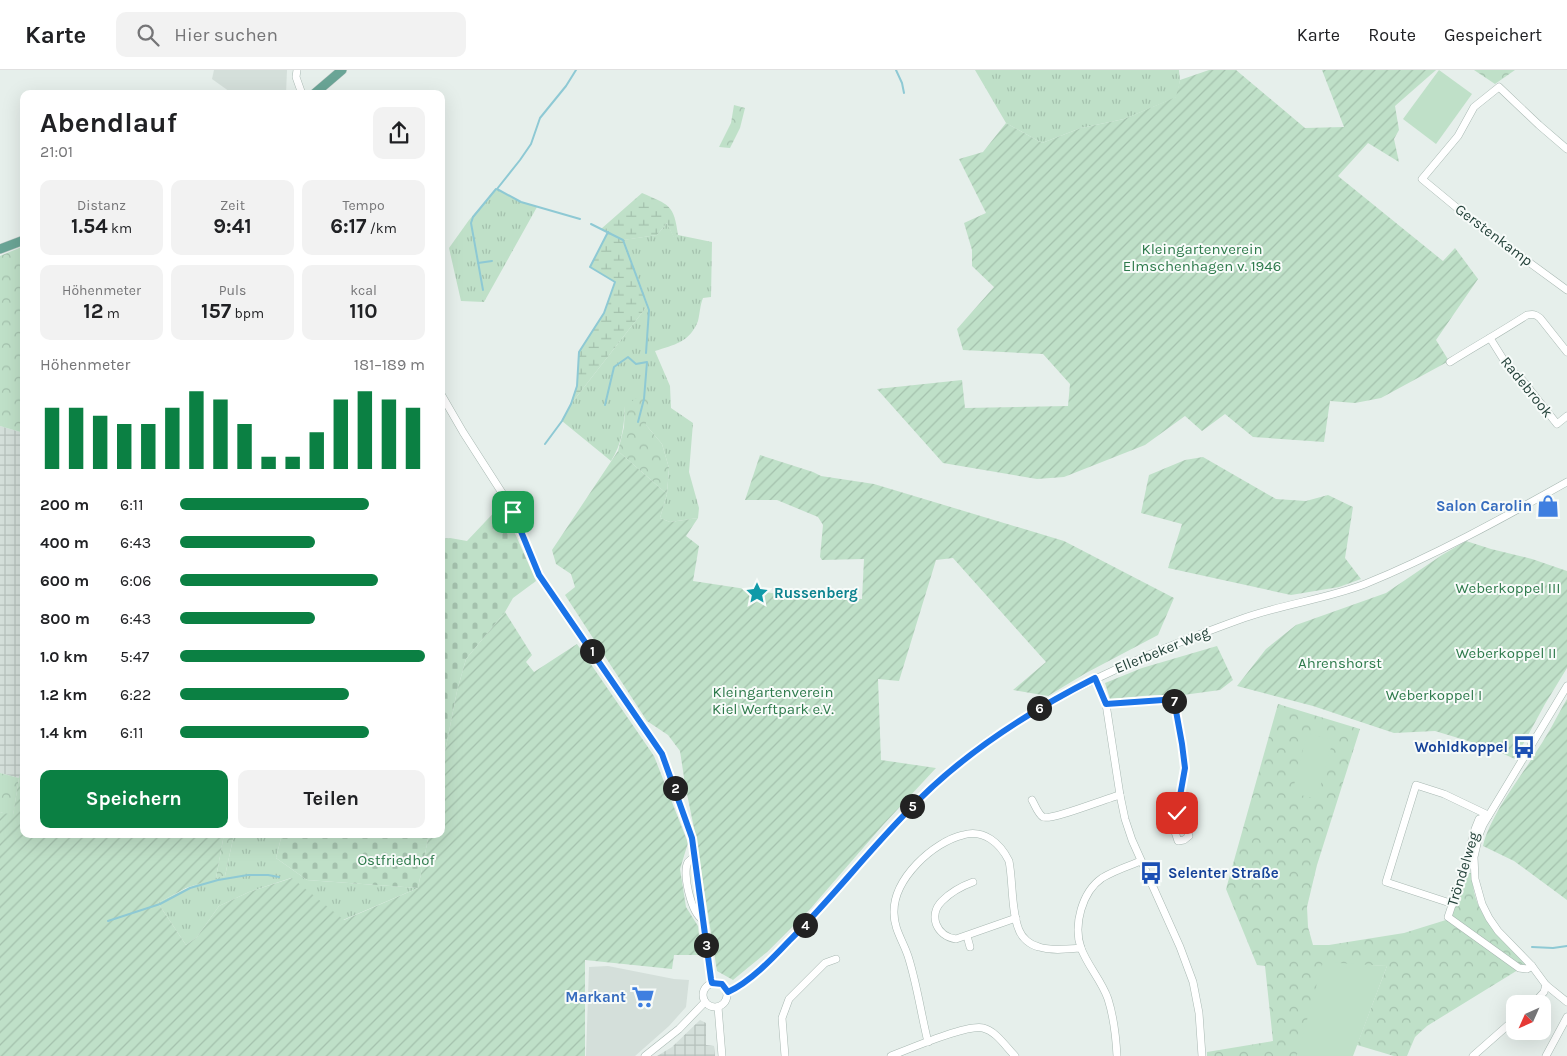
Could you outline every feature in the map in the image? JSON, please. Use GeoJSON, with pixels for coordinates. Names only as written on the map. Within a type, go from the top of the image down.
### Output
{"type":"FeatureCollection","features":[{"type":"Feature","properties":{"kind":"main road"},"geometry":{"type":"LineString","coordinates":[[319,90],[342,70]]}},
{"type":"Feature","properties":{"kind":"main road"},"geometry":{"type":"LineString","coordinates":[[0,249],[20,242]]}},
{"type":"Feature","properties":{"kind":"street"},"geometry":{"type":"LineString","coordinates":[[297,70],[296,77],[301,90]]}},
{"type":"Feature","properties":{"kind":"street","name":"Gerstenkamp"},"geometry":{"type":"LineString","coordinates":[[1567,149],[1539,126],[1499,87],[1474,107],[1458,136],[1422,179],[1474,222],[1567,290]]}},
{"type":"Feature","properties":{"kind":"street"},"geometry":{"type":"LineString","coordinates":[[1450,362],[1484,340],[1532,314],[1540,318],[1567,352]]}},
{"type":"Feature","properties":{"kind":"street","name":"Radebrook"},"geometry":{"type":"LineString","coordinates":[[1490,338],[1510,370],[1518,376],[1557,424],[1567,416]]}},
{"type":"Feature","properties":{"kind":"street"},"geometry":{"type":"LineString","coordinates":[[445,401],[506,499],[539,575],[662,754],[692,838],[712,983]]}},
{"type":"Feature","properties":{"kind":"street","name":"Ellerbeker Weg"},"geometry":{"type":"LineString","coordinates":[[728,992],[738,987],[772,958],[816,913],[907,811],[954,767],[981,746],[1046,704],[1118,667],[1246,617],[1338,594],[1365,584],[1472,533],[1567,482]]}},
{"type":"Feature","properties":{"kind":"street"},"geometry":{"type":"LineString","coordinates":[[1095,678],[1106,704],[1120,795],[1127,826],[1191,975],[1199,1013],[1202,1056]]}},
{"type":"Feature","properties":{"kind":"street","name":"Tröndelweg"},"geometry":{"type":"LineString","coordinates":[[1567,686],[1488,815],[1479,836],[1474,858],[1478,892],[1489,918],[1498,931],[1532,966],[1546,985],[1567,1002]]}},
{"type":"Feature","properties":{"kind":"street"},"geometry":{"type":"LineString","coordinates":[[1106,704],[1174,700],[1185,768],[1176,819]]}},
{"type":"Feature","properties":{"kind":"street"},"geometry":{"type":"LineString","coordinates":[[1453,904],[1386,882],[1416,786],[1444,794],[1488,815]]}},
{"type":"Feature","properties":{"kind":"street"},"geometry":{"type":"LineString","coordinates":[[1032,800],[1041,815],[1047,818],[1120,795]]}},
{"type":"Feature","properties":{"kind":"street","name":"Tröndelweg"},"geometry":{"type":"LineString","coordinates":[[1488,815],[1479,819],[1475,829],[1448,917],[1519,968],[1527,969],[1532,966]]}},
{"type":"Feature","properties":{"kind":"street"},"geometry":{"type":"LineString","coordinates":[[928,1042],[908,956],[895,922],[895,901],[906,877],[930,852],[948,839],[968,834],[984,836],[992,839],[998,845],[1009,860],[1016,918],[1022,935],[1033,945],[1040,948],[1081,948]]}},
{"type":"Feature","properties":{"kind":"street"},"geometry":{"type":"LineString","coordinates":[[1117,1056],[1116,1035],[1108,1000],[1103,987],[1081,948],[1078,928],[1081,910],[1087,894],[1101,879],[1141,861]]}},
{"type":"Feature","properties":{"kind":"street"},"geometry":{"type":"LineString","coordinates":[[973,882],[961,886],[937,907],[935,920],[938,930],[948,938],[956,939],[1016,918]]}},
{"type":"Feature","properties":{"kind":"street"},"geometry":{"type":"LineString","coordinates":[[967,936],[970,947]]}},
{"type":"Feature","properties":{"kind":"street"},"geometry":{"type":"LineString","coordinates":[[785,1056],[782,1018],[789,999],[825,963],[836,959]]}},
{"type":"Feature","properties":{"kind":"street"},"geometry":{"type":"LineString","coordinates":[[712,983],[722,984],[728,992],[726,1001],[718,1007],[711,1006],[703,998],[707,986],[712,983]]}},
{"type":"Feature","properties":{"kind":"street"},"geometry":{"type":"LineString","coordinates":[[1541,995],[1546,985]]}},
{"type":"Feature","properties":{"kind":"street"},"geometry":{"type":"LineString","coordinates":[[645,1056],[679,1029],[705,1002]]}},
{"type":"Feature","properties":{"kind":"street"},"geometry":{"type":"LineString","coordinates":[[718,1007],[722,1056]]}},
{"type":"Feature","properties":{"kind":"street"},"geometry":{"type":"LineString","coordinates":[[1546,1056],[1567,1017]]}},
{"type":"Feature","properties":{"kind":"street"},"geometry":{"type":"LineString","coordinates":[[1473,1056],[1506,1027]]}},
{"type":"Feature","properties":{"kind":"street"},"geometry":{"type":"LineString","coordinates":[[891,1056],[970,1028],[983,1028],[993,1033],[1015,1056]]}},
{"type":"Feature","properties":{"kind":"shaded area"},"geometry":{"type":"Polygon","coordinates":[[[214,70],[287,70],[286,90],[227,90],[212,79],[214,70]]]}},
{"type":"Feature","properties":{"kind":"shaded area"},"geometry":{"type":"Polygon","coordinates":[[[0,426],[20,432],[20,775],[19,778],[0,773],[0,426]]]}},
{"type":"Feature","properties":{"kind":"shaded area"},"geometry":{"type":"Polygon","coordinates":[[[608,966],[674,979],[689,980],[686,1007],[669,1026],[635,1056],[586,1056],[589,967],[608,966]]]}},
{"type":"Feature","properties":{"kind":"shaded area"},"geometry":{"type":"Polygon","coordinates":[[[700,1020],[706,1023],[706,1045],[714,1046],[715,1056],[657,1056],[672,1047],[700,1020]]]}},
{"type":"Feature","properties":{"kind":"green space"},"geometry":{"type":"Polygon","coordinates":[[[975,70],[1179,70],[1180,80],[1177,97],[1124,119],[1081,128],[1042,143],[1006,123],[975,70]]]}},
{"type":"Feature","properties":{"kind":"green space","name":"Kleingartenverein Elmschenhagen v. 1946"},"geometry":{"type":"Polygon","coordinates":[[[1209,70],[1236,70],[1305,128],[1344,127],[1322,70],[1436,70],[1395,106],[1399,130],[1394,139],[1399,162],[1368,143],[1338,176],[1443,261],[1455,248],[1478,279],[1436,340],[1449,361],[1381,398],[1355,403],[1330,401],[1324,442],[1253,437],[1225,414],[1202,431],[1185,416],[1145,445],[1064,477],[1037,479],[943,463],[877,389],[962,380],[965,408],[1068,406],[1070,384],[1043,354],[963,350],[957,329],[994,287],[972,266],[972,250],[964,223],[986,213],[959,159],[983,152],[1006,123],[1042,143],[1081,128],[1124,119],[1176,97],[1180,80],[1209,70]]]}},
{"type":"Feature","properties":{"kind":"green space"},"geometry":{"type":"Polygon","coordinates":[[[1439,70],[1472,94],[1436,144],[1403,119],[1439,70]]]}},
{"type":"Feature","properties":{"kind":"green space"},"geometry":{"type":"Polygon","coordinates":[[[1474,70],[1515,70],[1495,84],[1474,70]]]}},
{"type":"Feature","properties":{"kind":"green space"},"geometry":{"type":"Polygon","coordinates":[[[734,105],[745,108],[740,128],[730,148],[719,147],[731,123],[734,105]]]}},
{"type":"Feature","properties":{"kind":"green space"},"geometry":{"type":"Polygon","coordinates":[[[497,189],[521,202],[537,207],[484,302],[461,301],[449,248],[469,220],[497,189]]]}},
{"type":"Feature","properties":{"kind":"green space"},"geometry":{"type":"Polygon","coordinates":[[[642,193],[669,207],[674,217],[678,235],[674,238],[667,223],[657,235],[624,240],[648,305],[571,404],[577,386],[579,352],[604,313],[615,282],[590,267],[608,233],[601,229],[642,193]]]}},
{"type":"Feature","properties":{"kind":"green space"},"geometry":{"type":"Polygon","coordinates":[[[667,223],[674,237],[678,235],[712,242],[711,297],[703,298],[695,328],[681,342],[655,351],[670,386],[671,408],[693,423],[689,472],[699,508],[698,518],[670,522],[660,518],[667,494],[669,468],[662,444],[646,425],[646,412],[625,406],[622,435],[611,461],[562,421],[571,404],[648,305],[623,240],[657,235],[667,223]]]}},
{"type":"Feature","properties":{"kind":"green space"},"geometry":{"type":"Polygon","coordinates":[[[20,248],[20,432],[0,426],[0,256],[20,248]]]}},
{"type":"Feature","properties":{"kind":"green space"},"geometry":{"type":"Polygon","coordinates":[[[644,393],[649,394],[655,402],[646,412],[646,425],[662,444],[669,468],[667,494],[618,451],[624,427],[625,406],[644,393]]]}},
{"type":"Feature","properties":{"kind":"green space","name":"Kleingartenverein Kiel Werftpark e.V."},"geometry":{"type":"Polygon","coordinates":[[[618,451],[667,494],[660,518],[670,522],[698,518],[686,536],[699,546],[693,581],[778,594],[862,599],[864,559],[822,560],[820,557],[823,525],[818,517],[777,500],[745,500],[760,455],[821,476],[874,484],[1064,541],[1174,598],[1158,635],[1086,673],[1048,696],[1013,690],[1046,662],[953,558],[936,560],[899,681],[878,679],[881,760],[936,768],[883,825],[811,908],[767,952],[733,980],[717,971],[680,751],[668,735],[647,721],[565,595],[575,587],[571,574],[556,564],[552,550],[618,451]]]}},
{"type":"Feature","properties":{"kind":"green space"},"geometry":{"type":"Polygon","coordinates":[[[1203,457],[1276,499],[1306,501],[1328,495],[1353,507],[1345,558],[1361,579],[1339,587],[1291,595],[1168,568],[1182,524],[1141,513],[1149,475],[1185,460],[1203,457]]]}},
{"type":"Feature","properties":{"kind":"green space"},"geometry":{"type":"Polygon","coordinates":[[[502,504],[536,581],[513,598],[505,612],[466,659],[457,691],[445,752],[445,539],[467,541],[502,504]]]}},
{"type":"Feature","properties":{"kind":"green space"},"geometry":{"type":"Polygon","coordinates":[[[1466,541],[1532,559],[1567,571],[1567,668],[1515,759],[1488,747],[1435,731],[1394,733],[1313,706],[1237,686],[1266,649],[1296,625],[1386,593],[1466,541]]]}},
{"type":"Feature","properties":{"kind":"green space"},"geometry":{"type":"Polygon","coordinates":[[[505,612],[532,655],[526,662],[534,672],[577,644],[654,756],[688,843],[680,869],[686,907],[698,926],[701,955],[674,955],[672,969],[585,960],[585,1056],[0,1056],[0,812],[13,815],[20,775],[20,838],[223,838],[216,878],[186,888],[158,903],[186,945],[197,937],[219,906],[249,892],[292,878],[344,920],[418,888],[428,838],[445,838],[445,752],[457,691],[466,659],[505,612]]]}},
{"type":"Feature","properties":{"kind":"green space"},"geometry":{"type":"Polygon","coordinates":[[[1217,646],[1233,680],[1220,690],[1183,695],[1154,695],[1110,699],[1105,683],[1142,668],[1217,646]]]}},
{"type":"Feature","properties":{"kind":"green space"},"geometry":{"type":"Polygon","coordinates":[[[1567,699],[1567,900],[1514,861],[1483,846],[1499,809],[1542,743],[1567,699]]]}},
{"type":"Feature","properties":{"kind":"green space"},"geometry":{"type":"Polygon","coordinates":[[[1278,704],[1360,729],[1317,865],[1307,907],[1308,927],[1313,945],[1329,945],[1404,933],[1446,920],[1453,912],[1466,873],[1471,873],[1477,903],[1482,913],[1495,932],[1526,965],[1427,1026],[1415,1037],[1407,1056],[1394,1056],[1357,1045],[1387,966],[1365,965],[1300,1049],[1297,1056],[1207,1056],[1207,1052],[1273,1041],[1265,966],[1257,965],[1226,889],[1278,704]]]}},
{"type":"Feature","properties":{"kind":"green space"},"geometry":{"type":"Polygon","coordinates":[[[1307,733],[1333,740],[1317,799],[1292,793],[1307,733]]]}},
{"type":"Feature","properties":{"kind":"green space"},"geometry":{"type":"Polygon","coordinates":[[[0,773],[19,778],[13,816],[0,812],[0,773]]]}},
{"type":"Feature","properties":{"kind":"green space"},"geometry":{"type":"Polygon","coordinates":[[[223,838],[233,838],[225,876],[216,878],[223,838]]]}},
{"type":"Feature","properties":{"kind":"green space"},"geometry":{"type":"Polygon","coordinates":[[[233,838],[281,838],[276,858],[307,880],[418,888],[343,920],[291,878],[249,892],[219,906],[197,937],[186,945],[158,903],[199,883],[225,876],[233,838]]]}},
{"type":"Feature","properties":{"kind":"green space","name":"Ostfriedhof"},"geometry":{"type":"Polygon","coordinates":[[[281,838],[428,838],[418,888],[307,880],[276,858],[281,838]]]}},
{"type":"Feature","properties":{"kind":"green space"},"geometry":{"type":"Polygon","coordinates":[[[1323,962],[1387,966],[1353,1056],[1297,1056],[1323,962]]]}},
{"type":"Feature","properties":{"kind":"waterway"},"geometry":{"type":"LineString","coordinates":[[576,70],[566,86],[540,118],[531,144],[497,189],[521,202],[580,219]]}},
{"type":"Feature","properties":{"kind":"waterway"},"geometry":{"type":"LineString","coordinates":[[896,70],[904,93]]}},
{"type":"Feature","properties":{"kind":"waterway"},"geometry":{"type":"LineString","coordinates":[[483,290],[471,223],[473,217],[496,189]]}},
{"type":"Feature","properties":{"kind":"waterway"},"geometry":{"type":"LineString","coordinates":[[591,224],[623,240],[649,310],[646,353]]}},
{"type":"Feature","properties":{"kind":"waterway"},"geometry":{"type":"LineString","coordinates":[[545,444],[562,421],[571,404],[577,386],[579,352],[604,313],[615,282],[590,267],[608,232]]}},
{"type":"Feature","properties":{"kind":"waterway"},"geometry":{"type":"LineString","coordinates":[[478,263],[492,261]]}},
{"type":"Feature","properties":{"kind":"waterway"},"geometry":{"type":"LineString","coordinates":[[605,405],[614,367],[628,357],[636,364],[647,362],[644,399],[638,422]]}},
{"type":"Feature","properties":{"kind":"waterway"},"geometry":{"type":"LineString","coordinates":[[108,921],[160,904],[190,888],[218,880],[248,875],[279,877]]}},
{"type":"Feature","properties":{"kind":"waterway"},"geometry":{"type":"LineString","coordinates":[[1532,947],[1553,948],[1567,946]]}},
{"type":"Feature","properties":{"kind":"place","name":"Salon Carolin"},"geometry":{"type":"Point","coordinates":[1548,506]}},
{"type":"Feature","properties":{"kind":"place","name":"Russenberg"},"geometry":{"type":"Point","coordinates":[757,593]}},
{"type":"Feature","properties":{"kind":"place","name":"Wohldkoppel"},"geometry":{"type":"Point","coordinates":[1524,747]}},
{"type":"Feature","properties":{"kind":"place","name":"Selenter Straße"},"geometry":{"type":"Point","coordinates":[1151,873]}},
{"type":"Feature","properties":{"kind":"place","name":"Markant"},"geometry":{"type":"Point","coordinates":[643,997]}},
{"type":"Feature","properties":{"kind":"route"},"geometry":{"type":"LineString","coordinates":[[513,512],[539,575],[662,754],[692,838],[712,983],[722,984],[728,992],[738,987],[772,958],[816,913],[907,811],[960,762],[981,746],[1046,704],[1095,678],[1106,704],[1174,700],[1178,714],[1185,768],[1177,813]]}},
{"type":"Feature","properties":{"kind":"park label","name":"Weberkoppel III"},"geometry":{"type":"Point","coordinates":[1508,588]}},
{"type":"Feature","properties":{"kind":"park label","name":"Weberkoppel II"},"geometry":{"type":"Point","coordinates":[1506,653]}},
{"type":"Feature","properties":{"kind":"park label","name":"Ahrenshorst"},"geometry":{"type":"Point","coordinates":[1340,663]}},
{"type":"Feature","properties":{"kind":"park label","name":"Weberkoppel I"},"geometry":{"type":"Point","coordinates":[1434,695]}}]}
